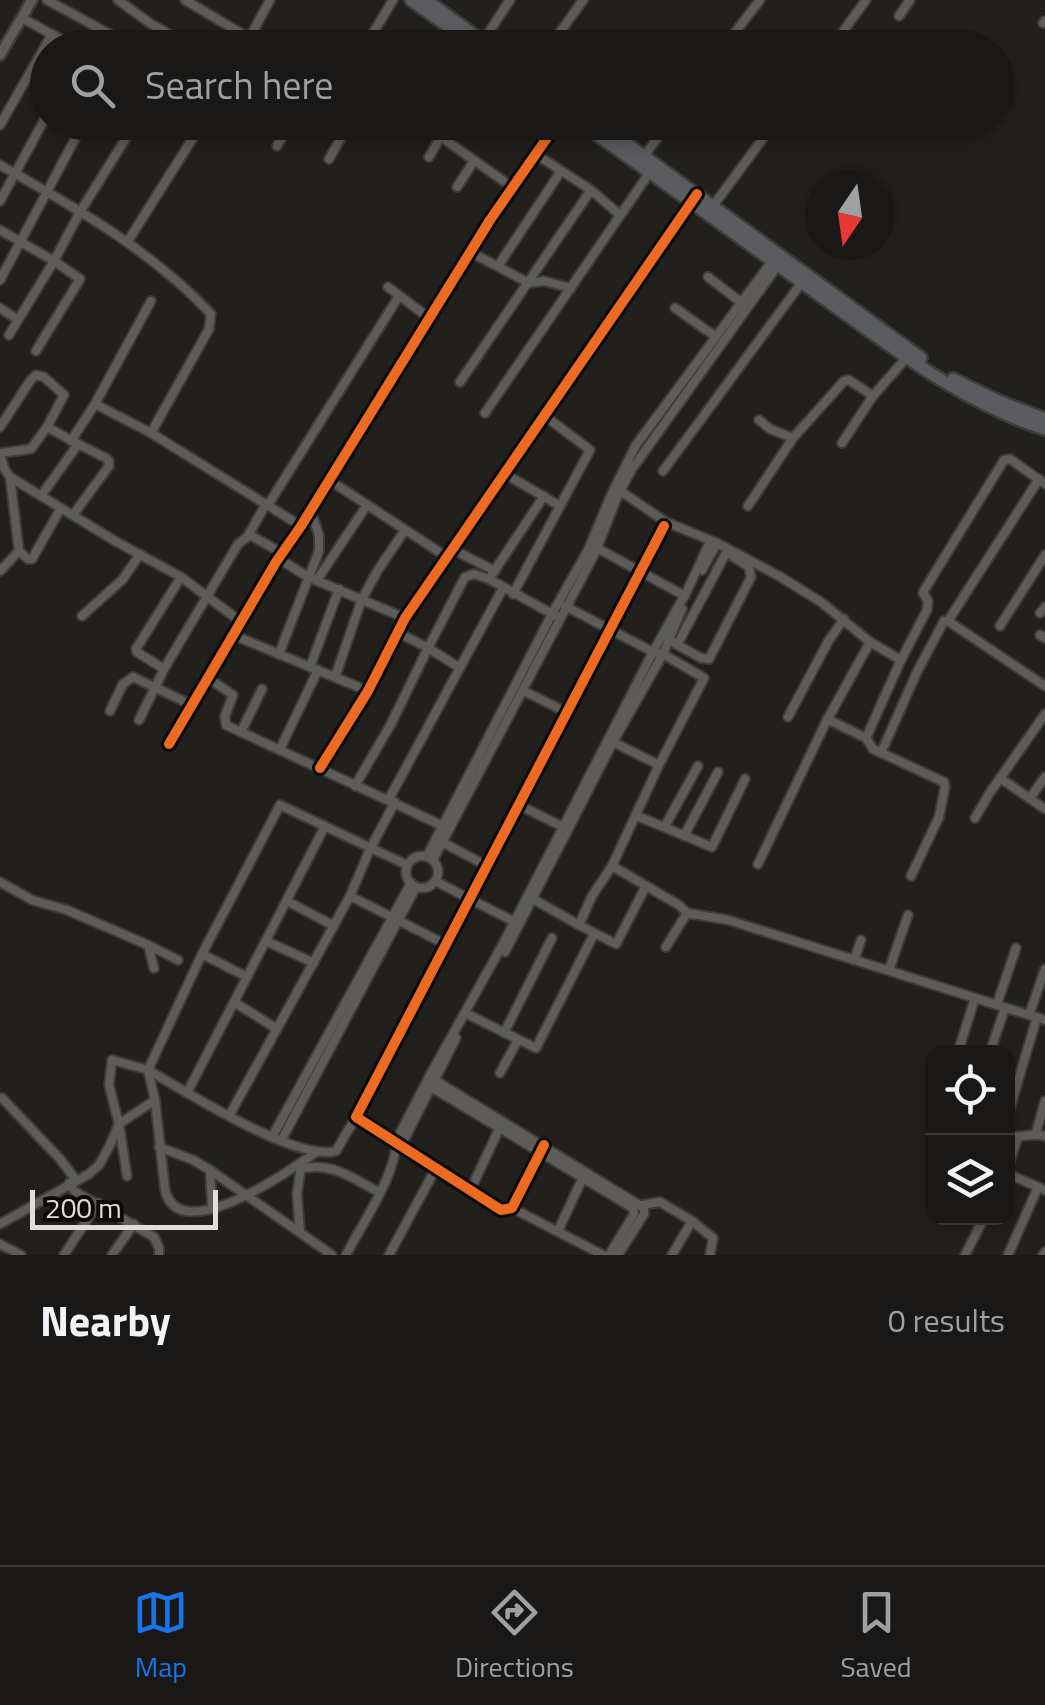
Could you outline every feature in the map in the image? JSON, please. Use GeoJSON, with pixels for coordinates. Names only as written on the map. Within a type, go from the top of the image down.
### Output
{"type":"FeatureCollection","features":[{"type":"Feature","properties":{"kind":"main road"},"geometry":{"type":"LineString","coordinates":[[411,0],[462,30]]}},
{"type":"Feature","properties":{"kind":"main road"},"geometry":{"type":"LineString","coordinates":[[426,0],[444,18]]}},
{"type":"Feature","properties":{"kind":"main road"},"geometry":{"type":"LineString","coordinates":[[607,140],[694,198],[908,354],[998,401],[1045,418]]}},
{"type":"Feature","properties":{"kind":"main road"},"geometry":{"type":"LineString","coordinates":[[618,140],[644,164]]}},
{"type":"Feature","properties":{"kind":"main road"},"geometry":{"type":"LineString","coordinates":[[694,198],[713,206],[802,282],[908,354],[989,406],[1045,429]]}},
{"type":"Feature","properties":{"kind":"street"},"geometry":{"type":"LineString","coordinates":[[0,56],[32,0]]}},
{"type":"Feature","properties":{"kind":"street"},"geometry":{"type":"LineString","coordinates":[[47,0],[102,30]]}},
{"type":"Feature","properties":{"kind":"street"},"geometry":{"type":"LineString","coordinates":[[118,0],[161,30]]}},
{"type":"Feature","properties":{"kind":"street"},"geometry":{"type":"LineString","coordinates":[[185,0],[236,30]]}},
{"type":"Feature","properties":{"kind":"street"},"geometry":{"type":"LineString","coordinates":[[253,30],[268,4],[254,0]]}},
{"type":"Feature","properties":{"kind":"street"},"geometry":{"type":"LineString","coordinates":[[375,30],[393,0]]}},
{"type":"Feature","properties":{"kind":"street"},"geometry":{"type":"LineString","coordinates":[[493,30],[510,0]]}},
{"type":"Feature","properties":{"kind":"street"},"geometry":{"type":"LineString","coordinates":[[561,30],[582,0]]}},
{"type":"Feature","properties":{"kind":"street"},"geometry":{"type":"LineString","coordinates":[[737,30],[760,0]]}},
{"type":"Feature","properties":{"kind":"street"},"geometry":{"type":"LineString","coordinates":[[844,30],[866,0]]}},
{"type":"Feature","properties":{"kind":"street"},"geometry":{"type":"LineString","coordinates":[[899,16],[910,0]]}},
{"type":"Feature","properties":{"kind":"street"},"geometry":{"type":"LineString","coordinates":[[22,18],[44,30]]}},
{"type":"Feature","properties":{"kind":"street"},"geometry":{"type":"LineString","coordinates":[[0,125],[30,72]]}},
{"type":"Feature","properties":{"kind":"street"},"geometry":{"type":"LineString","coordinates":[[0,201],[34,140]]}},
{"type":"Feature","properties":{"kind":"street"},"geometry":{"type":"LineString","coordinates":[[0,280],[75,140]]}},
{"type":"Feature","properties":{"kind":"street"},"geometry":{"type":"LineString","coordinates":[[9,335],[125,140]]}},
{"type":"Feature","properties":{"kind":"street"},"geometry":{"type":"LineString","coordinates":[[128,241],[192,140]]}},
{"type":"Feature","properties":{"kind":"street"},"geometry":{"type":"LineString","coordinates":[[277,146],[280,140]]}},
{"type":"Feature","properties":{"kind":"street"},"geometry":{"type":"LineString","coordinates":[[330,159],[340,140]]}},
{"type":"Feature","properties":{"kind":"street"},"geometry":{"type":"LineString","coordinates":[[428,157],[439,140]]}},
{"type":"Feature","properties":{"kind":"street"},"geometry":{"type":"LineString","coordinates":[[443,140],[512,187]]}},
{"type":"Feature","properties":{"kind":"street"},"geometry":{"type":"LineString","coordinates":[[169,744],[240,620],[470,252],[547,140]]}},
{"type":"Feature","properties":{"kind":"street"},"geometry":{"type":"LineString","coordinates":[[485,413],[620,215],[658,140]]}},
{"type":"Feature","properties":{"kind":"street"},"geometry":{"type":"LineString","coordinates":[[713,206],[762,140]]}},
{"type":"Feature","properties":{"kind":"street"},"geometry":{"type":"LineString","coordinates":[[537,155],[591,190],[620,215]]}},
{"type":"Feature","properties":{"kind":"street"},"geometry":{"type":"LineString","coordinates":[[457,187],[474,161]]}},
{"type":"Feature","properties":{"kind":"street"},"geometry":{"type":"LineString","coordinates":[[0,165],[128,241],[184,285],[212,314],[209,329],[152,433]]}},
{"type":"Feature","properties":{"kind":"street"},"geometry":{"type":"LineString","coordinates":[[498,266],[561,171]]}},
{"type":"Feature","properties":{"kind":"street"},"geometry":{"type":"LineString","coordinates":[[460,382],[591,190]]}},
{"type":"Feature","properties":{"kind":"street"},"geometry":{"type":"LineString","coordinates":[[320,768],[368,691],[405,618],[694,198]]}},
{"type":"Feature","properties":{"kind":"street"},"geometry":{"type":"LineString","coordinates":[[0,230],[80,280],[36,351]]}},
{"type":"Feature","properties":{"kind":"street"},"geometry":{"type":"LineString","coordinates":[[470,252],[529,283],[544,281],[571,288]]}},
{"type":"Feature","properties":{"kind":"street"},"geometry":{"type":"LineString","coordinates":[[430,858],[522,690],[636,445],[778,259]]}},
{"type":"Feature","properties":{"kind":"street"},"geometry":{"type":"LineString","coordinates":[[430,858],[442,826],[597,548],[616,492],[778,259]]}},
{"type":"Feature","properties":{"kind":"street"},"geometry":{"type":"LineString","coordinates":[[708,277],[742,302]]}},
{"type":"Feature","properties":{"kind":"street"},"geometry":{"type":"LineString","coordinates":[[663,471],[802,282]]}},
{"type":"Feature","properties":{"kind":"street"},"geometry":{"type":"LineString","coordinates":[[388,287],[429,318]]}},
{"type":"Feature","properties":{"kind":"street"},"geometry":{"type":"LineString","coordinates":[[139,720],[164,669],[236,548],[248,536],[399,296]]}},
{"type":"Feature","properties":{"kind":"street"},"geometry":{"type":"LineString","coordinates":[[41,496],[151,301]]}},
{"type":"Feature","properties":{"kind":"street"},"geometry":{"type":"LineString","coordinates":[[0,308],[17,319]]}},
{"type":"Feature","properties":{"kind":"street"},"geometry":{"type":"LineString","coordinates":[[675,308],[716,338]]}},
{"type":"Feature","properties":{"kind":"street"},"geometry":{"type":"LineString","coordinates":[[842,443],[873,396],[908,354]]}},
{"type":"Feature","properties":{"kind":"street"},"geometry":{"type":"LineString","coordinates":[[0,426],[30,380],[36,375],[44,377],[64,395],[47,427],[28,451],[0,453],[10,477],[180,577],[240,620]]}},
{"type":"Feature","properties":{"kind":"street"},"geometry":{"type":"LineString","coordinates":[[748,506],[794,438],[844,380],[873,396]]}},
{"type":"Feature","properties":{"kind":"street"},"geometry":{"type":"LineString","coordinates":[[95,404],[152,433],[301,526]]}},
{"type":"Feature","properties":{"kind":"street"},"geometry":{"type":"LineString","coordinates":[[513,594],[590,450],[544,416]]}},
{"type":"Feature","properties":{"kind":"street"},"geometry":{"type":"LineString","coordinates":[[760,420],[770,429],[794,438]]}},
{"type":"Feature","properties":{"kind":"street"},"geometry":{"type":"LineString","coordinates":[[47,427],[109,460],[109,466],[73,515]]}},
{"type":"Feature","properties":{"kind":"street"},"geometry":{"type":"LineString","coordinates":[[866,738],[927,610],[924,588],[1004,460],[1010,458],[1042,482],[948,621],[940,625],[881,752]]}},
{"type":"Feature","properties":{"kind":"street"},"geometry":{"type":"LineString","coordinates":[[505,474],[560,506]]}},
{"type":"Feature","properties":{"kind":"street"},"geometry":{"type":"LineString","coordinates":[[10,477],[19,550],[28,559],[32,559],[61,508]]}},
{"type":"Feature","properties":{"kind":"street"},"geometry":{"type":"LineString","coordinates":[[329,480],[405,530],[492,575],[503,588],[556,616]]}},
{"type":"Feature","properties":{"kind":"street"},"geometry":{"type":"LineString","coordinates":[[616,492],[664,526],[713,545],[749,568],[751,577],[709,659],[673,643]]}},
{"type":"Feature","properties":{"kind":"street"},"geometry":{"type":"LineString","coordinates":[[616,492],[666,522],[779,576],[900,660]]}},
{"type":"Feature","properties":{"kind":"street"},"geometry":{"type":"LineString","coordinates":[[492,575],[544,496]]}},
{"type":"Feature","properties":{"kind":"street"},"geometry":{"type":"LineString","coordinates":[[312,578],[367,505]]}},
{"type":"Feature","properties":{"kind":"street"},"geometry":{"type":"LineString","coordinates":[[279,654],[312,578],[318,551],[310,509]]}},
{"type":"Feature","properties":{"kind":"street"},"geometry":{"type":"LineString","coordinates":[[127,1176],[109,1084],[112,1060],[148,1070],[276,1139],[316,1152],[336,1151],[448,945],[664,526]]}},
{"type":"Feature","properties":{"kind":"street"},"geometry":{"type":"LineString","coordinates":[[335,677],[362,599],[405,530]]}},
{"type":"Feature","properties":{"kind":"street"},"geometry":{"type":"LineString","coordinates":[[248,536],[312,578],[405,618]]}},
{"type":"Feature","properties":{"kind":"street"},"geometry":{"type":"LineString","coordinates":[[531,898],[564,827],[713,545]]}},
{"type":"Feature","properties":{"kind":"street"},"geometry":{"type":"LineString","coordinates":[[597,548],[686,597]]}},
{"type":"Feature","properties":{"kind":"street"},"geometry":{"type":"LineString","coordinates":[[0,571],[19,550]]}},
{"type":"Feature","properties":{"kind":"street"},"geometry":{"type":"LineString","coordinates":[[658,653],[673,643],[726,552]]}},
{"type":"Feature","properties":{"kind":"street"},"geometry":{"type":"LineString","coordinates":[[82,616],[123,579],[140,554]]}},
{"type":"Feature","properties":{"kind":"street"},"geometry":{"type":"LineString","coordinates":[[1000,626],[1045,555]]}},
{"type":"Feature","properties":{"kind":"street"},"geometry":{"type":"LineString","coordinates":[[355,786],[462,581],[470,574],[492,575]]}},
{"type":"Feature","properties":{"kind":"street"},"geometry":{"type":"LineString","coordinates":[[164,669],[136,648],[180,577]]}},
{"type":"Feature","properties":{"kind":"street"},"geometry":{"type":"LineString","coordinates":[[229,1116],[350,896],[392,801],[503,588]]}},
{"type":"Feature","properties":{"kind":"street"},"geometry":{"type":"LineString","coordinates":[[280,749],[314,668],[340,589]]}},
{"type":"Feature","properties":{"kind":"street"},"geometry":{"type":"LineString","coordinates":[[673,643],[686,597]]}},
{"type":"Feature","properties":{"kind":"street"},"geometry":{"type":"LineString","coordinates":[[566,606],[704,678],[579,925]]}},
{"type":"Feature","properties":{"kind":"street"},"geometry":{"type":"LineString","coordinates":[[788,717],[844,620]]}},
{"type":"Feature","properties":{"kind":"street"},"geometry":{"type":"LineString","coordinates":[[948,621],[1045,686]]}},
{"type":"Feature","properties":{"kind":"street"},"geometry":{"type":"LineString","coordinates":[[399,633],[460,668]]}},
{"type":"Feature","properties":{"kind":"street"},"geometry":{"type":"LineString","coordinates":[[233,635],[368,691]]}},
{"type":"Feature","properties":{"kind":"street"},"geometry":{"type":"LineString","coordinates":[[758,864],[827,720],[870,642]]}},
{"type":"Feature","properties":{"kind":"street"},"geometry":{"type":"LineString","coordinates":[[110,711],[129,678],[138,678],[192,705]]}},
{"type":"Feature","properties":{"kind":"street"},"geometry":{"type":"LineString","coordinates":[[208,678],[234,695],[224,720],[226,725],[442,826]]}},
{"type":"Feature","properties":{"kind":"street"},"geometry":{"type":"LineString","coordinates":[[240,732],[262,689]]}},
{"type":"Feature","properties":{"kind":"street"},"geometry":{"type":"LineString","coordinates":[[522,690],[568,713]]}},
{"type":"Feature","properties":{"kind":"street"},"geometry":{"type":"LineString","coordinates":[[975,818],[1045,714]]}},
{"type":"Feature","properties":{"kind":"street"},"geometry":{"type":"LineString","coordinates":[[827,720],[866,738],[873,749],[944,782],[939,818],[911,876]]}},
{"type":"Feature","properties":{"kind":"street"},"geometry":{"type":"LineString","coordinates":[[611,741],[658,765]]}},
{"type":"Feature","properties":{"kind":"street"},"geometry":{"type":"LineString","coordinates":[[346,1255],[430,1082],[518,923],[611,741]]}},
{"type":"Feature","properties":{"kind":"street"},"geometry":{"type":"LineString","coordinates":[[666,826],[698,766]]}},
{"type":"Feature","properties":{"kind":"street"},"geometry":{"type":"LineString","coordinates":[[684,836],[718,772]]}},
{"type":"Feature","properties":{"kind":"street"},"geometry":{"type":"LineString","coordinates":[[1030,798],[1045,777]]}},
{"type":"Feature","properties":{"kind":"street"},"geometry":{"type":"LineString","coordinates":[[1000,778],[1045,809]]}},
{"type":"Feature","properties":{"kind":"street"},"geometry":{"type":"LineString","coordinates":[[636,816],[712,847],[745,779]]}},
{"type":"Feature","properties":{"kind":"street"},"geometry":{"type":"LineString","coordinates":[[519,804],[564,827]]}},
{"type":"Feature","properties":{"kind":"street"},"geometry":{"type":"LineString","coordinates":[[316,1152],[301,1166],[246,1198],[212,1208],[185,1210],[171,1205],[165,1190],[148,1070],[202,954],[280,805],[407,865]]}},
{"type":"Feature","properties":{"kind":"street"},"geometry":{"type":"LineString","coordinates":[[188,1093],[325,826]]}},
{"type":"Feature","properties":{"kind":"street"},"geometry":{"type":"LineString","coordinates":[[442,842],[486,866]]}},
{"type":"Feature","properties":{"kind":"street"},"geometry":{"type":"LineString","coordinates":[[415,857],[430,858],[438,870],[434,881],[426,887],[414,885],[406,875],[407,865],[415,857]]}},
{"type":"Feature","properties":{"kind":"street"},"geometry":{"type":"LineString","coordinates":[[612,866],[687,913],[728,920],[1037,1018]]}},
{"type":"Feature","properties":{"kind":"street"},"geometry":{"type":"LineString","coordinates":[[434,881],[518,923]]}},
{"type":"Feature","properties":{"kind":"street"},"geometry":{"type":"LineString","coordinates":[[0,882],[32,900],[67,910],[178,960]]}},
{"type":"Feature","properties":{"kind":"street"},"geometry":{"type":"LineString","coordinates":[[276,1139],[414,885]]}},
{"type":"Feature","properties":{"kind":"street"},"geometry":{"type":"LineString","coordinates":[[531,898],[616,944],[646,886]]}},
{"type":"Feature","properties":{"kind":"street"},"geometry":{"type":"LineString","coordinates":[[350,896],[448,945]]}},
{"type":"Feature","properties":{"kind":"street"},"geometry":{"type":"LineString","coordinates":[[287,901],[334,926]]}},
{"type":"Feature","properties":{"kind":"street"},"geometry":{"type":"LineString","coordinates":[[666,947],[687,913]]}},
{"type":"Feature","properties":{"kind":"street"},"geometry":{"type":"LineString","coordinates":[[889,970],[908,915]]}},
{"type":"Feature","properties":{"kind":"street"},"geometry":{"type":"LineString","coordinates":[[467,1014],[536,1048],[594,934]]}},
{"type":"Feature","properties":{"kind":"street"},"geometry":{"type":"LineString","coordinates":[[504,1032],[552,938]]}},
{"type":"Feature","properties":{"kind":"street"},"geometry":{"type":"LineString","coordinates":[[854,960],[860,940]]}},
{"type":"Feature","properties":{"kind":"street"},"geometry":{"type":"LineString","coordinates":[[266,941],[314,963]]}},
{"type":"Feature","properties":{"kind":"street"},"geometry":{"type":"LineString","coordinates":[[148,945],[154,968]]}},
{"type":"Feature","properties":{"kind":"street"},"geometry":{"type":"LineString","coordinates":[[992,1045],[1016,948]]}},
{"type":"Feature","properties":{"kind":"street"},"geometry":{"type":"LineString","coordinates":[[202,954],[246,976]]}},
{"type":"Feature","properties":{"kind":"street"},"geometry":{"type":"LineString","coordinates":[[1015,1092],[1037,1018],[1045,968]]}},
{"type":"Feature","properties":{"kind":"street"},"geometry":{"type":"LineString","coordinates":[[960,1045],[975,998]]}},
{"type":"Feature","properties":{"kind":"street"},"geometry":{"type":"LineString","coordinates":[[234,1002],[277,1029]]}},
{"type":"Feature","properties":{"kind":"street"},"geometry":{"type":"LineString","coordinates":[[500,1073],[518,1040]]}},
{"type":"Feature","properties":{"kind":"street"},"geometry":{"type":"LineString","coordinates":[[430,1082],[645,1209],[618,1255]]}},
{"type":"Feature","properties":{"kind":"street"},"geometry":{"type":"LineString","coordinates":[[1,1098],[60,1159],[74,1191],[154,1236],[159,1255]]}},
{"type":"Feature","properties":{"kind":"street"},"geometry":{"type":"LineString","coordinates":[[0,1224],[89,1174],[99,1164],[119,1124],[155,1100]]}},
{"type":"Feature","properties":{"kind":"street"},"geometry":{"type":"LineString","coordinates":[[1015,1137],[1040,1134],[1045,1101]]}},
{"type":"Feature","properties":{"kind":"street"},"geometry":{"type":"LineString","coordinates":[[356,1117],[502,1210],[512,1208],[606,1255],[637,1207]]}},
{"type":"Feature","properties":{"kind":"street"},"geometry":{"type":"LineString","coordinates":[[470,1191],[501,1123]]}},
{"type":"Feature","properties":{"kind":"street"},"geometry":{"type":"LineString","coordinates":[[1015,1146],[1018,1138]]}},
{"type":"Feature","properties":{"kind":"street"},"geometry":{"type":"LineString","coordinates":[[159,1147],[210,1170],[332,1255]]}},
{"type":"Feature","properties":{"kind":"street"},"geometry":{"type":"LineString","coordinates":[[512,1208],[542,1149]]}},
{"type":"Feature","properties":{"kind":"street"},"geometry":{"type":"LineString","coordinates":[[301,1166],[328,1166],[379,1192]]}},
{"type":"Feature","properties":{"kind":"street"},"geometry":{"type":"LineString","coordinates":[[300,1232],[296,1194],[301,1166]]}},
{"type":"Feature","properties":{"kind":"street"},"geometry":{"type":"LineString","coordinates":[[388,1255],[436,1168]]}},
{"type":"Feature","properties":{"kind":"street"},"geometry":{"type":"LineString","coordinates":[[210,1170],[212,1208]]}},
{"type":"Feature","properties":{"kind":"street"},"geometry":{"type":"LineString","coordinates":[[558,1231],[584,1175]]}},
{"type":"Feature","properties":{"kind":"street"},"geometry":{"type":"LineString","coordinates":[[1008,1255],[1041,1188],[1015,1177]]}},
{"type":"Feature","properties":{"kind":"street"},"geometry":{"type":"LineString","coordinates":[[64,1255],[98,1202]]}},
{"type":"Feature","properties":{"kind":"street"},"geometry":{"type":"LineString","coordinates":[[637,1207],[660,1202],[692,1221],[713,1238],[710,1255]]}},
{"type":"Feature","properties":{"kind":"street"},"geometry":{"type":"LineString","coordinates":[[672,1255],[692,1221]]}},
{"type":"Feature","properties":{"kind":"street"},"geometry":{"type":"LineString","coordinates":[[112,1255],[134,1224]]}},
{"type":"Feature","properties":{"kind":"street"},"geometry":{"type":"LineString","coordinates":[[965,1255],[980,1225]]}},
{"type":"Feature","properties":{"kind":"street"},"geometry":{"type":"LineString","coordinates":[[0,1244],[20,1255]]}},
{"type":"Feature","properties":{"kind":"cycle path"},"geometry":{"type":"LineString","coordinates":[[169,744],[276,562],[490,220],[546,140]]}},
{"type":"Feature","properties":{"kind":"cycle path"},"geometry":{"type":"LineString","coordinates":[[320,768],[368,691],[405,618],[697,194]]}},
{"type":"Feature","properties":{"kind":"cycle path"},"geometry":{"type":"LineString","coordinates":[[544,1145],[512,1208],[501,1210],[356,1117],[664,526]]}}]}
